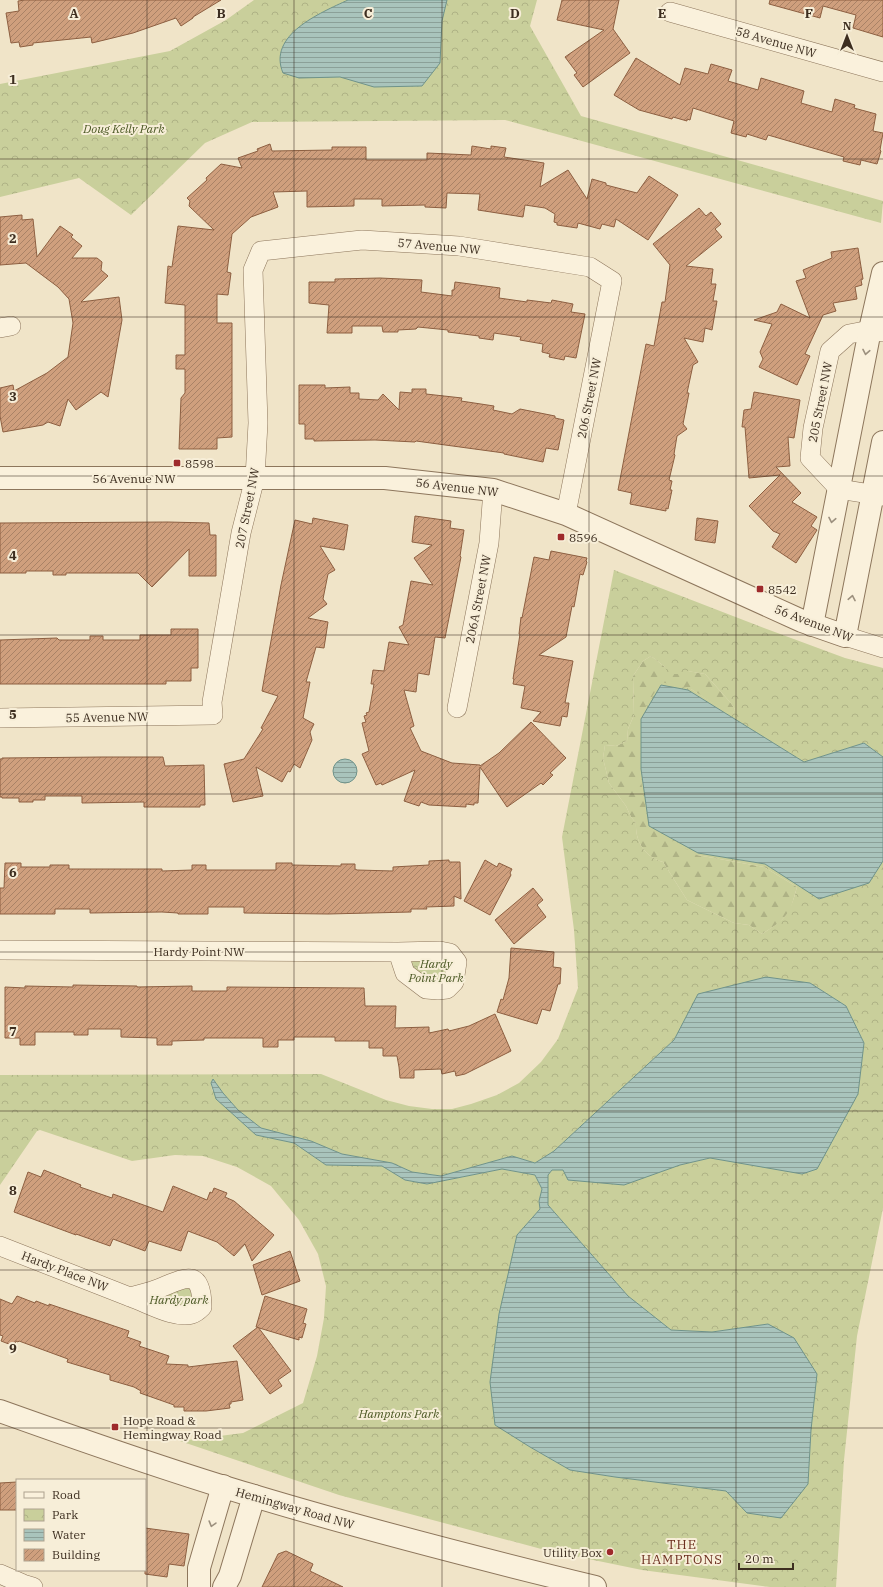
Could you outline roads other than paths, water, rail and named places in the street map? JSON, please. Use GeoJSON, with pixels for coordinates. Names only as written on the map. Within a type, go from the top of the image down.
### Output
{"type":"FeatureCollection","features":[{"type":"Feature","properties":{"kind":"street","name":"58 Avenue NW"},"geometry":{"type":"LineString","coordinates":[[670,12],[883,72]]}},
{"type":"Feature","properties":{"kind":"street","name":"57 Avenue NW"},"geometry":{"type":"LineString","coordinates":[[261,251],[362,240],[459,246],[590,267],[612,281]]}},
{"type":"Feature","properties":{"kind":"street","name":"207 Street NW"},"geometry":{"type":"LineString","coordinates":[[213,715],[212,702],[241,533],[255,478],[258,423],[253,270],[261,251]]}},
{"type":"Feature","properties":{"kind":"street"},"geometry":{"type":"LineString","coordinates":[[812,625],[838,489],[877,331],[883,273]]}},
{"type":"Feature","properties":{"kind":"street","name":"206 Street NW"},"geometry":{"type":"LineString","coordinates":[[566,514],[612,281]]}},
{"type":"Feature","properties":{"kind":"street","name":"205 Street NW"},"geometry":{"type":"LineString","coordinates":[[838,489],[810,458],[813,428],[830,351],[849,334],[877,331]]}},
{"type":"Feature","properties":{"kind":"street"},"geometry":{"type":"LineString","coordinates":[[845,636],[878,495],[883,442]]}},
{"type":"Feature","properties":{"kind":"street","name":"56 Avenue NW"},"geometry":{"type":"LineString","coordinates":[[0,478],[385,478],[493,490],[566,514],[812,625],[883,648]]}},
{"type":"Feature","properties":{"kind":"street"},"geometry":{"type":"LineString","coordinates":[[838,489],[878,495]]}},
{"type":"Feature","properties":{"kind":"street","name":"206A Street NW"},"geometry":{"type":"LineString","coordinates":[[457,708],[489,544],[493,490]]}},
{"type":"Feature","properties":{"kind":"street","name":"55 Avenue NW"},"geometry":{"type":"LineString","coordinates":[[0,718],[213,715]]}},
{"type":"Feature","properties":{"kind":"street","name":"Hardy Point NW"},"geometry":{"type":"LineString","coordinates":[[0,950],[398,952]]}},
{"type":"Feature","properties":{"kind":"street","name":"Hardy Place NW"},"geometry":{"type":"LineString","coordinates":[[0,1246],[130,1297]]}},
{"type":"Feature","properties":{"kind":"street","name":"Hemingway Road NW"},"geometry":{"type":"LineString","coordinates":[[0,1411],[84,1441],[254,1496],[415,1542],[595,1587]]}},
{"type":"Feature","properties":{"kind":"street"},"geometry":{"type":"LineString","coordinates":[[198,1587],[199,1568],[223,1486]]}},
{"type":"Feature","properties":{"kind":"street"},"geometry":{"type":"LineString","coordinates":[[224,1587],[230,1576],[254,1496]]}},
{"type":"Feature","properties":{"kind":"street"},"geometry":{"type":"LineString","coordinates":[[0,1574],[33,1587]]}},
{"type":"Feature","properties":{"kind":"water"},"geometry":{"type":"Polygon","coordinates":[[[348,0],[447,0],[442,21],[440,63],[422,86],[374,87],[340,77],[299,78],[283,73],[280,59],[282,47],[289,37],[299,27],[311,19],[348,0]]]}},
{"type":"Feature","properties":{"kind":"water"},"geometry":{"type":"Polygon","coordinates":[[[661,685],[688,690],[804,762],[864,743],[883,757],[883,861],[869,883],[819,899],[765,864],[698,853],[649,826],[641,769],[641,719],[661,685]]]}},
{"type":"Feature","properties":{"kind":"water"},"geometry":{"type":"Polygon","coordinates":[[[345,759],[353,763],[357,771],[353,779],[345,783],[337,779],[333,771],[337,763],[345,759]]]}},
{"type":"Feature","properties":{"kind":"water"},"geometry":{"type":"Polygon","coordinates":[[[766,977],[810,983],[846,1006],[864,1043],[858,1094],[817,1169],[802,1174],[710,1158],[680,1165],[624,1185],[568,1180],[563,1170],[552,1170],[548,1175],[548,1205],[628,1296],[671,1330],[712,1332],[768,1324],[794,1338],[817,1374],[811,1430],[808,1484],[781,1518],[747,1513],[726,1491],[570,1470],[495,1425],[490,1382],[499,1314],[517,1235],[540,1209],[539,1201],[542,1189],[535,1175],[502,1169],[427,1184],[405,1180],[382,1166],[326,1165],[294,1143],[256,1135],[216,1099],[211,1083],[213,1079],[238,1110],[261,1128],[311,1141],[342,1154],[392,1163],[412,1172],[441,1176],[512,1156],[535,1163],[554,1151],[674,1040],[698,994],[766,977]]]}},
{"type":"Feature","properties":{"kind":"place","name":"8598"},"geometry":{"type":"Point","coordinates":[177,463]}},
{"type":"Feature","properties":{"kind":"place","name":"8596"},"geometry":{"type":"Point","coordinates":[561,537]}},
{"type":"Feature","properties":{"kind":"place","name":"8542"},"geometry":{"type":"Point","coordinates":[760,589]}},
{"type":"Feature","properties":{"kind":"place","name":"Hope Road & Hemingway Road"},"geometry":{"type":"Point","coordinates":[115,1427]}},
{"type":"Feature","properties":{"kind":"place","name":"Utility Box"},"geometry":{"type":"Point","coordinates":[610,1552]}},
{"type":"Feature","properties":{"kind":"district","name":"THE HAMPTONS"},"geometry":{"type":"Point","coordinates":[682,1552]}},
{"type":"Feature","properties":{"kind":"park label","name":"Doug Kelly Park"},"geometry":{"type":"Point","coordinates":[124,128]}},
{"type":"Feature","properties":{"kind":"park label","name":"Hardy Point Park"},"geometry":{"type":"Point","coordinates":[436,970]}},
{"type":"Feature","properties":{"kind":"park label","name":"Hardy park"},"geometry":{"type":"Point","coordinates":[179,1299]}},
{"type":"Feature","properties":{"kind":"park label","name":"Hamptons Park"},"geometry":{"type":"Point","coordinates":[399,1413]}}]}
